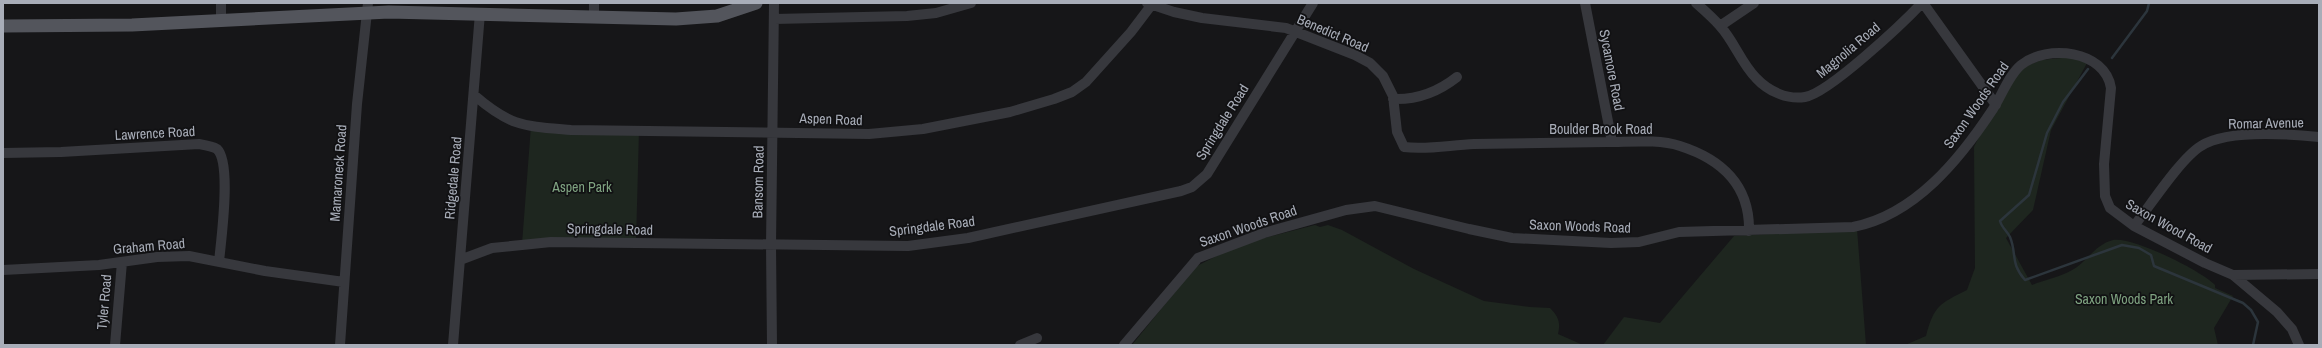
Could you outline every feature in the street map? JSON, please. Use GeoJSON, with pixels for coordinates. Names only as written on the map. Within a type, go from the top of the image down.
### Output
{"type":"FeatureCollection","features":[{"type":"Feature","properties":{"kind":"main road"},"geometry":{"type":"LineString","coordinates":[[3,26],[105,26],[221,21],[368,8],[668,19],[717,16],[756,3]]}},
{"type":"Feature","properties":{"kind":"street"},"geometry":{"type":"LineString","coordinates":[[221,3],[221,21]]}},
{"type":"Feature","properties":{"kind":"street"},"geometry":{"type":"LineString","coordinates":[[594,3],[594,17]]}},
{"type":"Feature","properties":{"kind":"street","name":"Bansom Road"},"geometry":{"type":"LineString","coordinates":[[772,345],[771,245],[774,3]]}},
{"type":"Feature","properties":{"kind":"street"},"geometry":{"type":"LineString","coordinates":[[774,19],[907,16],[936,13],[971,3]]}},
{"type":"Feature","properties":{"kind":"street","name":"Springdale Road"},"geometry":{"type":"LineString","coordinates":[[460,260],[492,248],[551,242],[915,245],[968,238],[1024,224],[1130,203],[1192,186],[1207,174],[1313,3]]}},
{"type":"Feature","properties":{"kind":"street","name":"Sycamore Road"},"geometry":{"type":"LineString","coordinates":[[1585,3],[1612,142]]}},
{"type":"Feature","properties":{"kind":"street","name":"Magnolia Road"},"geometry":{"type":"LineString","coordinates":[[1696,3],[1720,26],[1756,78],[1773,92],[1796,98],[1806,97],[1824,89],[1905,21],[1922,3]]}},
{"type":"Feature","properties":{"kind":"street"},"geometry":{"type":"LineString","coordinates":[[1720,26],[1754,3]]}},
{"type":"Feature","properties":{"kind":"street"},"geometry":{"type":"LineString","coordinates":[[1922,3],[1996,105]]}},
{"type":"Feature","properties":{"kind":"street","name":"Benedict Road"},"geometry":{"type":"LineString","coordinates":[[1150,4],[1174,12],[1202,18],[1261,24],[1296,31],[1338,47],[1370,63],[1383,76],[1393,99],[1397,132],[1404,147]]}},
{"type":"Feature","properties":{"kind":"street","name":"Aspen Road"},"geometry":{"type":"LineString","coordinates":[[474,95],[490,109],[511,122],[523,126],[571,130],[893,133],[1010,112],[1072,92],[1086,82],[1131,32],[1150,4]]}},
{"type":"Feature","properties":{"kind":"street","name":"Mamaroneck Road"},"geometry":{"type":"LineString","coordinates":[[340,345],[357,104],[368,8]]}},
{"type":"Feature","properties":{"kind":"street","name":"Ridgedale Road"},"geometry":{"type":"LineString","coordinates":[[453,345],[480,13]]}},
{"type":"Feature","properties":{"kind":"street","name":"Saxon Woods Road"},"geometry":{"type":"LineString","coordinates":[[1124,345],[1198,258],[1264,233],[1346,210],[1375,206],[1512,238],[1611,243],[1639,242],[1679,232],[1853,227],[1873,222],[1907,205],[1960,155],[1996,105],[2015,71],[2020,65],[2034,57],[2052,53],[2068,53],[2083,57]]}},
{"type":"Feature","properties":{"kind":"street","name":"Saxon Wood Road"},"geometry":{"type":"LineString","coordinates":[[2083,57],[2099,66],[2110,79],[2111,88],[2104,164],[2105,196],[2110,208],[2134,226],[2205,263],[2233,275],[2277,312],[2292,329],[2299,345]]}},
{"type":"Feature","properties":{"kind":"street"},"geometry":{"type":"LineString","coordinates":[[1393,99],[1405,99],[1429,94],[1446,87],[1457,77]]}},
{"type":"Feature","properties":{"kind":"street","name":"Romar Avenue"},"geometry":{"type":"LineString","coordinates":[[2134,226],[2189,156],[2209,141],[2239,136],[2294,134],[2319,137]]}},
{"type":"Feature","properties":{"kind":"street","name":"Boulder Brook Road"},"geometry":{"type":"LineString","coordinates":[[1404,147],[1420,149],[1473,144],[1612,142],[1659,143],[1679,146],[1716,163],[1736,181],[1749,218],[1749,231]]}},
{"type":"Feature","properties":{"kind":"street","name":"Lawrence Road"},"geometry":{"type":"LineString","coordinates":[[3,153],[199,144],[212,147],[217,150],[224,161],[225,179],[219,262]]}},
{"type":"Feature","properties":{"kind":"street","name":"Graham Road"},"geometry":{"type":"LineString","coordinates":[[3,270],[122,262],[175,256],[344,282]]}},
{"type":"Feature","properties":{"kind":"street","name":"Tyler Road"},"geometry":{"type":"LineString","coordinates":[[115,345],[122,262]]}},
{"type":"Feature","properties":{"kind":"street"},"geometry":{"type":"LineString","coordinates":[[2233,275],[2319,274]]}},
{"type":"Feature","properties":{"kind":"street"},"geometry":{"type":"LineString","coordinates":[[1020,345],[1037,338]]}},
{"type":"Feature","properties":{"kind":"green space","name":"Saxon Woods Park"},"geometry":{"type":"Polygon","coordinates":[[[2071,57],[2087,63],[2051,130],[2033,210],[2006,238],[2032,285],[2073,270],[2102,245],[2113,240],[2122,240],[2135,243],[2182,264],[2208,279],[2215,285],[2215,288],[2233,296],[2214,328],[2218,345],[1905,345],[1926,336],[1932,318],[1939,307],[1967,290],[1975,268],[1974,147],[2007,79],[2022,68],[2041,60],[2071,57]]]}},
{"type":"Feature","properties":{"kind":"green space","name":"Aspen Park"},"geometry":{"type":"Polygon","coordinates":[[[531,126],[639,130],[636,243],[522,244],[531,126]]]}},
{"type":"Feature","properties":{"kind":"green space"},"geometry":{"type":"Polygon","coordinates":[[[1315,225],[1320,227],[1328,225],[1342,230],[1414,269],[1484,301],[1550,308],[1558,320],[1558,334],[1583,345],[1132,345],[1195,267],[1240,244],[1315,225]]]}},
{"type":"Feature","properties":{"kind":"green space"},"geometry":{"type":"Polygon","coordinates":[[[1857,229],[1866,345],[1603,345],[1624,317],[1660,323],[1734,236],[1857,229]]]}},
{"type":"Feature","properties":{"kind":"waterway"},"geometry":{"type":"LineString","coordinates":[[2112,58],[2147,11],[2149,3]]}},
{"type":"Feature","properties":{"kind":"waterway"},"geometry":{"type":"LineString","coordinates":[[2088,69],[2063,102],[2047,133],[2029,195],[2000,221],[2010,237],[2017,268],[2020,274],[2025,280],[2122,245],[2139,248],[2151,255],[2154,266],[2243,303],[2251,310],[2258,322],[2253,345]]}}]}
